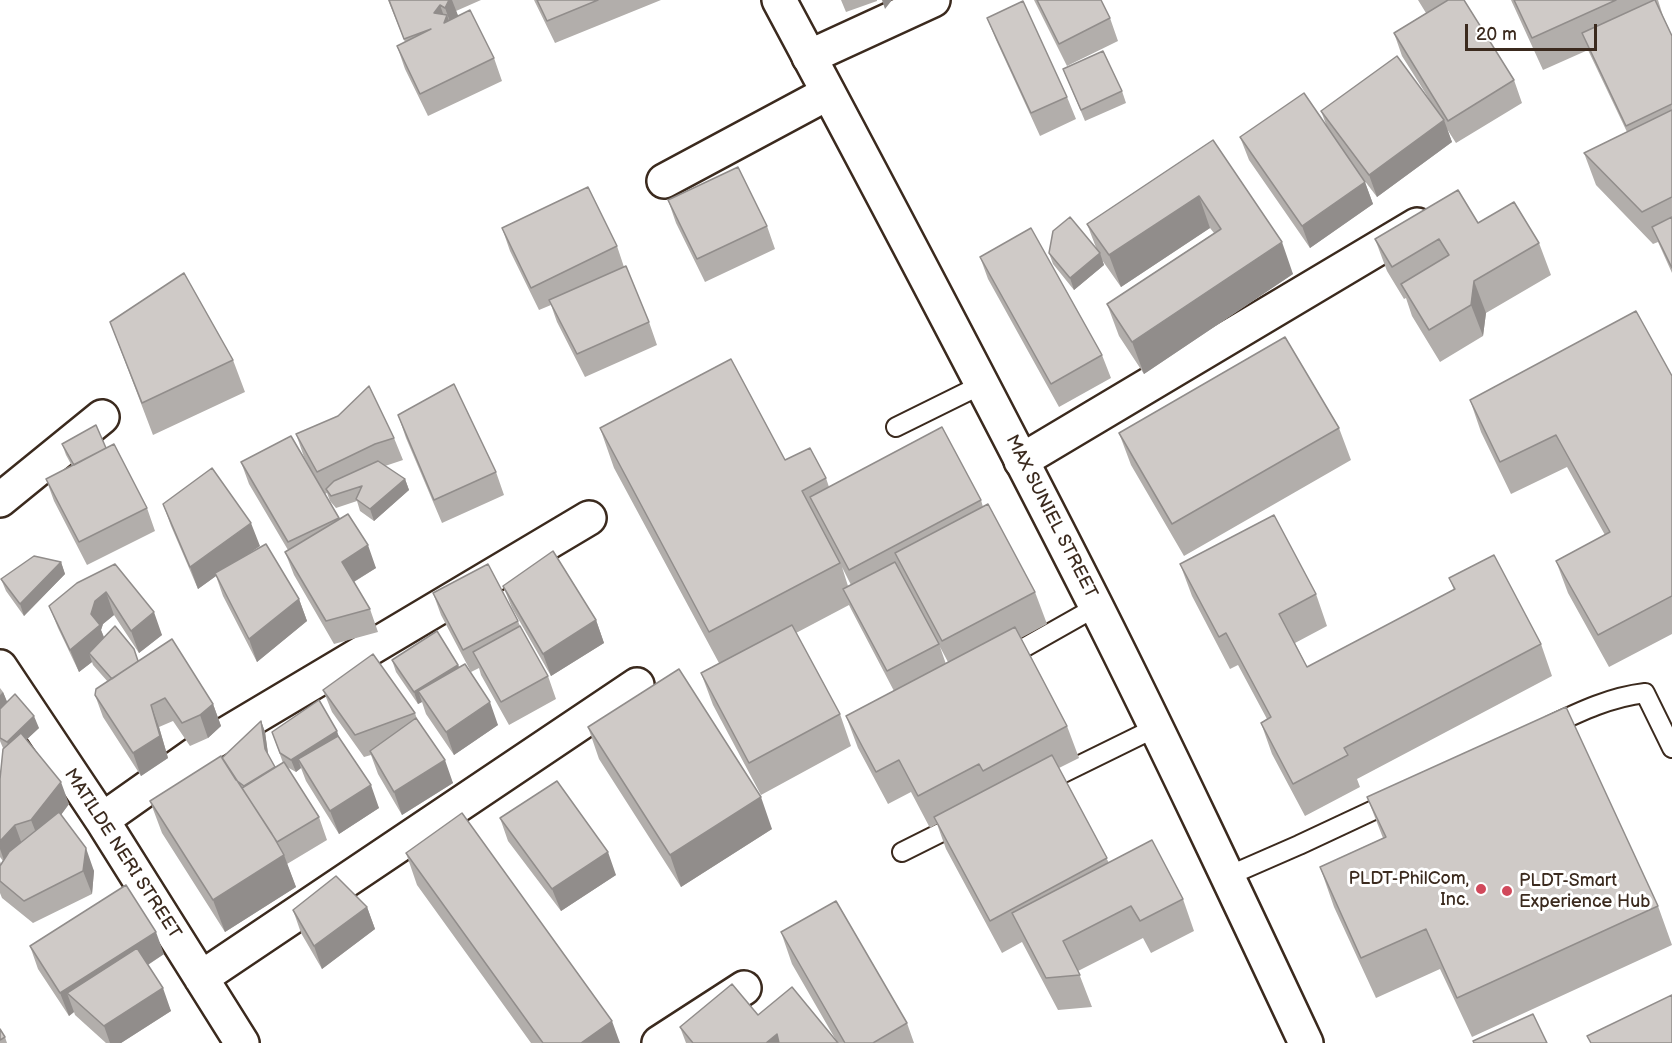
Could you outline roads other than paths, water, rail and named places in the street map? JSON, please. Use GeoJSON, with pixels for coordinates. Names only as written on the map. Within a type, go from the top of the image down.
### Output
{"type":"FeatureCollection","features":[{"type":"Feature","properties":{"kind":"street","name":"MAX SUNIEL STREET"},"geometry":{"type":"LineString","coordinates":[[779,0],[983,384],[1096,607],[1228,876],[1306,1043]]}},
{"type":"Feature","properties":{"kind":"street"},"geometry":{"type":"LineString","coordinates":[[809,57],[933,0]]}},
{"type":"Feature","properties":{"kind":"street"},"geometry":{"type":"LineString","coordinates":[[664,181],[828,93]]}},
{"type":"Feature","properties":{"kind":"street"},"geometry":{"type":"LineString","coordinates":[[1021,461],[1442,210]]}},
{"type":"Feature","properties":{"kind":"street"},"geometry":{"type":"LineString","coordinates":[[0,500],[102,417]]}},
{"type":"Feature","properties":{"kind":"street"},"geometry":{"type":"LineString","coordinates":[[102,820],[211,743],[589,518]]}},
{"type":"Feature","properties":{"kind":"street","name":"MATILDE NERI STREET"},"geometry":{"type":"LineString","coordinates":[[0,666],[102,820],[242,1043]]}},
{"type":"Feature","properties":{"kind":"street"},"geometry":{"type":"LineString","coordinates":[[201,978],[637,686]]}},
{"type":"Feature","properties":{"kind":"street"},"geometry":{"type":"LineString","coordinates":[[659,1043],[744,988]]}},
{"type":"Feature","properties":{"kind":"lane"},"geometry":{"type":"LineString","coordinates":[[896,427],[983,384]]}},
{"type":"Feature","properties":{"kind":"lane"},"geometry":{"type":"LineString","coordinates":[[987,668],[1096,607]]}},
{"type":"Feature","properties":{"kind":"lane"},"geometry":{"type":"LineString","coordinates":[[1531,735],[1594,705],[1624,695],[1645,693],[1672,748]]}},
{"type":"Feature","properties":{"kind":"lane"},"geometry":{"type":"LineString","coordinates":[[1028,790],[1155,728]]}},
{"type":"Feature","properties":{"kind":"lane"},"geometry":{"type":"LineString","coordinates":[[1228,876],[1404,795]]}},
{"type":"Feature","properties":{"kind":"lane"},"geometry":{"type":"LineString","coordinates":[[902,852],[976,816]]}},
{"type":"Feature","properties":{"kind":"place","name":"PLDT-PhilCom, Inc."},"geometry":{"type":"Point","coordinates":[1481,889]}},
{"type":"Feature","properties":{"kind":"place","name":"PLDT-Smart Experience Hub"},"geometry":{"type":"Point","coordinates":[1507,891]}}]}
